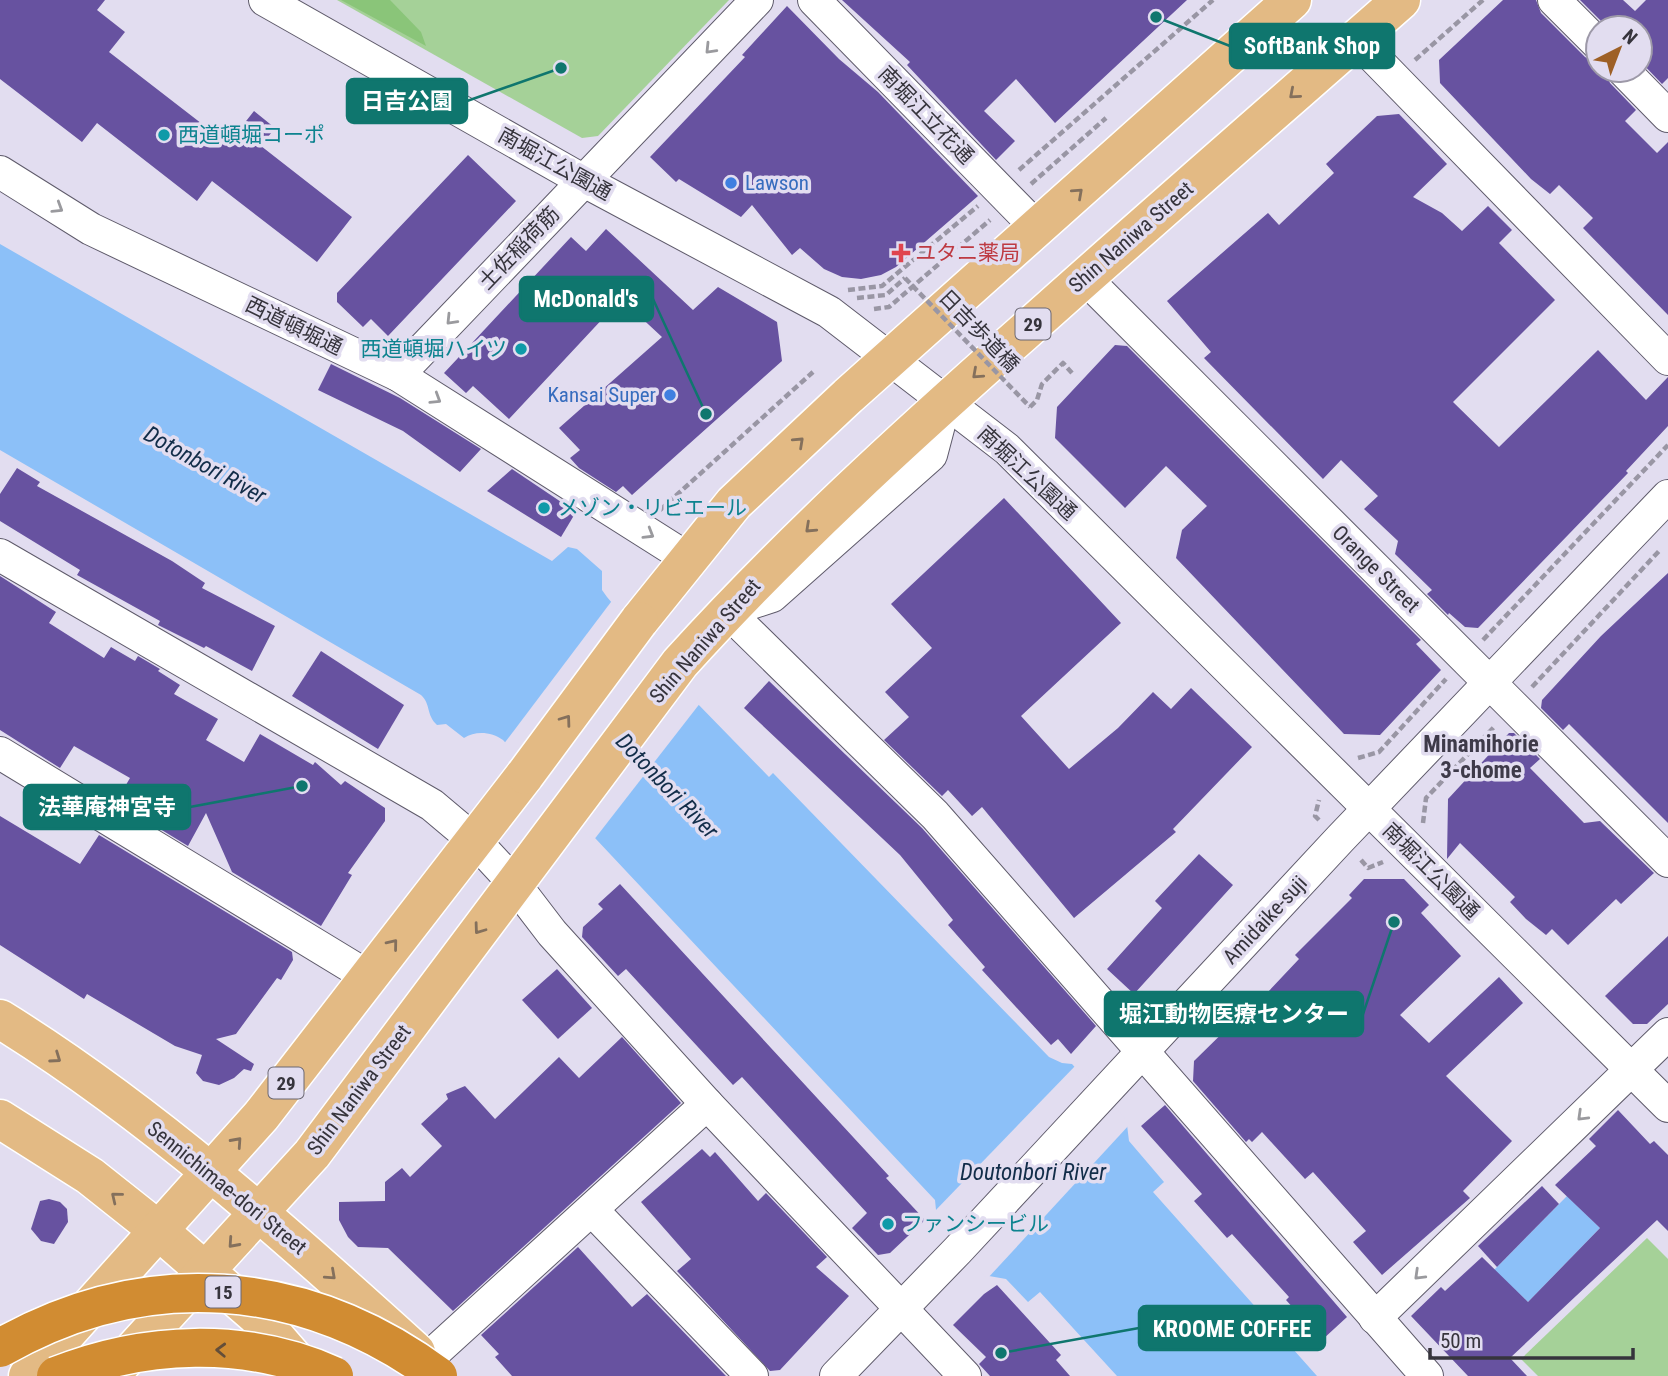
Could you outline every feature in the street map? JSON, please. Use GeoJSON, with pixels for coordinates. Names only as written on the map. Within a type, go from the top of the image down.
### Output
{"type":"FeatureCollection","features":[{"type":"Feature","properties":{"kind":"highway","name":"15"},"geometry":{"type":"LineString","coordinates":[[0,1348],[64,1317],[114,1302],[176,1293],[218,1292],[304,1306],[342,1320],[387,1342],[434,1371]]}},
{"type":"Feature","properties":{"kind":"highway"},"geometry":{"type":"LineString","coordinates":[[56,1376],[126,1354],[169,1348],[250,1351],[286,1359],[334,1376]]}},
{"type":"Feature","properties":{"kind":"main road","name":"29"},"geometry":{"type":"LineString","coordinates":[[28,1376],[261,1116],[367,976],[476,842],[687,558],[734,503],[889,359],[1292,0]]}},
{"type":"Feature","properties":{"kind":"main road","name":"Shin Naniwa Street"},"geometry":{"type":"LineString","coordinates":[[110,1376],[312,1154],[513,882],[680,663],[727,611],[784,552],[945,402],[1401,0]]}},
{"type":"Feature","properties":{"kind":"main road","name":"Sennichimae-dori Street"},"geometry":{"type":"LineString","coordinates":[[0,1019],[141,1118],[309,1255],[434,1371]]}},
{"type":"Feature","properties":{"kind":"main road"},"geometry":{"type":"LineString","coordinates":[[0,1119],[90,1176],[158,1230],[257,1316],[309,1376]]}},
{"type":"Feature","properties":{"kind":"street","name":"南堀江公園通"},"geometry":{"type":"LineString","coordinates":[[265,0],[584,181],[838,301],[889,359],[1007,449],[1668,1106]]}},
{"type":"Feature","properties":{"kind":"street","name":"土佐稲荷筋"},"geometry":{"type":"LineString","coordinates":[[398,375],[757,0]]}},
{"type":"Feature","properties":{"kind":"street","name":"南堀江立花通"},"geometry":{"type":"LineString","coordinates":[[814,0],[1038,229]]}},
{"type":"Feature","properties":{"kind":"street"},"geometry":{"type":"LineString","coordinates":[[1555,0],[1584,30]]}},
{"type":"Feature","properties":{"kind":"street"},"geometry":{"type":"LineString","coordinates":[[1356,39],[1668,359]]}},
{"type":"Feature","properties":{"kind":"street"},"geometry":{"type":"LineString","coordinates":[[1637,84],[1668,116]]}},
{"type":"Feature","properties":{"kind":"street","name":"西道頓堀通"},"geometry":{"type":"LineString","coordinates":[[0,172],[92,229],[398,375],[687,558]]}},
{"type":"Feature","properties":{"kind":"street","name":"Orange Street"},"geometry":{"type":"LineString","coordinates":[[1085,278],[1668,861]]}},
{"type":"Feature","properties":{"kind":"street","name":"Amidaike-suji"},"geometry":{"type":"LineString","coordinates":[[836,1376],[958,1250],[1340,839],[1668,496]]}},
{"type":"Feature","properties":{"kind":"street"},"geometry":{"type":"LineString","coordinates":[[0,555],[432,805],[476,842],[513,882],[552,933],[708,1104],[965,1376]]}},
{"type":"Feature","properties":{"kind":"street"},"geometry":{"type":"LineString","coordinates":[[727,611],[935,815],[1427,1376]]}},
{"type":"Feature","properties":{"kind":"street"},"geometry":{"type":"LineString","coordinates":[[0,753],[367,976]]}},
{"type":"Feature","properties":{"kind":"street"},"geometry":{"type":"LineString","coordinates":[[1375,1318],[1668,1034]]}},
{"type":"Feature","properties":{"kind":"street"},"geometry":{"type":"LineString","coordinates":[[434,1371],[592,1210],[708,1104]]}},
{"type":"Feature","properties":{"kind":"street"},"geometry":{"type":"LineString","coordinates":[[592,1210],[752,1376]]}},
{"type":"Feature","properties":{"kind":"path"},"geometry":{"type":"LineString","coordinates":[[838,301],[889,307],[1213,0]]}},
{"type":"Feature","properties":{"kind":"path"},"geometry":{"type":"LineString","coordinates":[[1395,78],[1483,0]]}},
{"type":"Feature","properties":{"kind":"path"},"geometry":{"type":"LineString","coordinates":[[838,301],[883,286],[1116,110]]}},
{"type":"Feature","properties":{"kind":"path","name":"日吉歩道橋"},"geometry":{"type":"LineString","coordinates":[[859,298],[886,295],[905,278],[1030,407],[1037,400],[1042,384],[1063,363],[1072,373]]}},
{"type":"Feature","properties":{"kind":"path"},"geometry":{"type":"LineString","coordinates":[[632,524],[654,516],[813,372]]}},
{"type":"Feature","properties":{"kind":"path"},"geometry":{"type":"LineString","coordinates":[[1357,758],[1378,752],[1668,444]]}},
{"type":"Feature","properties":{"kind":"path"},"geometry":{"type":"LineString","coordinates":[[1423,825],[1426,798],[1668,542]]}},
{"type":"Feature","properties":{"kind":"path"},"geometry":{"type":"LineString","coordinates":[[1315,816],[1320,796]]}},
{"type":"Feature","properties":{"kind":"green space"},"geometry":{"type":"Polygon","coordinates":[[[337,0],[729,0],[598,136],[582,138],[337,0]]]}},
{"type":"Feature","properties":{"kind":"green space"},"geometry":{"type":"Polygon","coordinates":[[[341,0],[390,0],[421,32],[426,46],[341,0]]]}},
{"type":"Feature","properties":{"kind":"green space"},"geometry":{"type":"Polygon","coordinates":[[[1647,1238],[1668,1259],[1668,1376],[1538,1376],[1521,1359],[1647,1238]]]}},
{"type":"Feature","properties":{"kind":"water","name":"Doutonbori River"},"geometry":{"type":"Polygon","coordinates":[[[0,244],[552,561],[568,547],[577,549],[602,571],[602,590],[694,700],[769,777],[773,773],[1049,1057],[1072,1064],[1127,1125],[1129,1141],[1164,1182],[1153,1192],[1317,1376],[1117,1376],[1040,1292],[1028,1302],[1006,1279],[989,1276],[936,1210],[935,1200],[503,740],[484,733],[464,738],[446,724],[437,725],[421,695],[0,450],[0,244]]]}},
{"type":"Feature","properties":{"kind":"water"},"geometry":{"type":"Polygon","coordinates":[[[1567,1196],[1600,1228],[1528,1302],[1494,1270],[1567,1196]]]}},
{"type":"Feature","properties":{"kind":"pier"},"geometry":{"type":"Polygon","coordinates":[[[614,598],[701,702],[593,841],[503,745],[614,598]]]}},
{"type":"Feature","properties":{"kind":"pier"},"geometry":{"type":"Polygon","coordinates":[[[1077,1064],[1130,1124],[987,1279],[933,1213],[1077,1064]]]}},
{"type":"Feature","properties":{"kind":"building","name":"西道頓堀コーポ"},"geometry":{"type":"Polygon","coordinates":[[[0,0],[105,0],[97,10],[125,32],[109,52],[228,144],[254,111],[275,128],[261,146],[352,217],[317,262],[212,181],[197,201],[97,123],[82,142],[0,79],[0,0]]]}},
{"type":"Feature","properties":{"kind":"building"},"geometry":{"type":"Polygon","coordinates":[[[842,0],[1187,0],[1055,123],[1016,79],[984,111],[1015,141],[996,160],[907,65],[910,62],[842,0]]]}},
{"type":"Feature","properties":{"kind":"building"},"geometry":{"type":"Polygon","coordinates":[[[1503,0],[1536,0],[1541,13],[1584,56],[1584,84],[1611,84],[1636,110],[1625,121],[1657,153],[1668,142],[1668,315],[1583,228],[1593,218],[1559,185],[1550,194],[1531,179],[1440,83],[1439,60],[1503,0]]]}},
{"type":"Feature","properties":{"kind":"building"},"geometry":{"type":"Polygon","coordinates":[[[1580,0],[1623,0],[1635,11],[1646,0],[1668,0],[1668,78],[1662,84],[1654,76],[1654,14],[1594,14],[1580,0]]]}},
{"type":"Feature","properties":{"kind":"building"},"geometry":{"type":"Polygon","coordinates":[[[787,6],[839,59],[878,92],[978,196],[896,267],[881,275],[861,279],[842,277],[824,269],[800,248],[792,255],[752,205],[741,217],[679,179],[676,182],[650,157],[745,57],[742,55],[787,6]]]}},
{"type":"Feature","properties":{"kind":"building"},"geometry":{"type":"Polygon","coordinates":[[[1399,114],[1447,164],[1413,197],[1442,213],[1462,231],[1488,206],[1512,230],[1499,243],[1555,300],[1453,402],[1499,447],[1598,350],[1646,400],[1668,377],[1668,426],[1626,471],[1628,473],[1478,628],[1465,627],[1449,613],[1448,615],[1427,594],[1432,590],[1395,554],[1398,541],[1364,509],[1378,496],[1341,460],[1323,479],[1204,358],[1211,352],[1167,301],[1268,213],[1279,225],[1334,173],[1326,164],[1377,116],[1399,114]]]}},
{"type":"Feature","properties":{"kind":"building","name":"西道頓堀ハイツ"},"geometry":{"type":"Polygon","coordinates":[[[468,155],[516,201],[388,336],[371,319],[363,327],[337,302],[337,293],[468,155]]]}},
{"type":"Feature","properties":{"kind":"building"},"geometry":{"type":"Polygon","coordinates":[[[606,229],[693,310],[718,287],[777,322],[782,361],[632,495],[623,486],[616,492],[579,468],[570,458],[580,450],[559,428],[662,337],[621,299],[509,419],[473,386],[466,393],[444,373],[571,237],[586,251],[606,229]]]}},
{"type":"Feature","properties":{"kind":"building"},"geometry":{"type":"Polygon","coordinates":[[[1115,345],[1127,346],[1421,640],[1416,644],[1441,670],[1380,735],[1344,734],[1176,558],[1182,530],[1207,506],[1166,466],[1125,508],[1055,438],[1057,407],[1115,345]]]}},
{"type":"Feature","properties":{"kind":"building","name":"西道頓堀ハイツ"},"geometry":{"type":"Polygon","coordinates":[[[331,364],[400,398],[481,449],[460,472],[403,431],[318,390],[331,364]]]}},
{"type":"Feature","properties":{"kind":"building"},"geometry":{"type":"Polygon","coordinates":[[[17,468],[40,482],[37,486],[172,561],[205,583],[202,588],[275,626],[252,671],[206,646],[204,648],[158,625],[160,621],[77,575],[80,570],[0,521],[0,494],[17,468]]]}},
{"type":"Feature","properties":{"kind":"building","name":"メゾン・リビエール"},"geometry":{"type":"Polygon","coordinates":[[[512,469],[576,512],[561,537],[487,491],[512,469]]]}},
{"type":"Feature","properties":{"kind":"building"},"geometry":{"type":"Polygon","coordinates":[[[1004,498],[1121,623],[1021,716],[1069,769],[1118,728],[1153,692],[1171,709],[1191,688],[1252,747],[1173,829],[1176,832],[1074,918],[982,807],[972,816],[948,790],[942,796],[884,740],[909,717],[885,692],[932,648],[891,604],[1004,498]]]}},
{"type":"Feature","properties":{"kind":"building"},"geometry":{"type":"Polygon","coordinates":[[[1668,573],[1668,823],[1569,724],[1563,730],[1541,708],[1542,700],[1601,636],[1668,573]]]}},
{"type":"Feature","properties":{"kind":"building"},"geometry":{"type":"Polygon","coordinates":[[[0,576],[56,612],[49,623],[104,658],[111,647],[135,661],[138,656],[160,669],[158,671],[180,685],[174,694],[218,719],[206,740],[244,762],[260,734],[313,765],[315,762],[341,785],[345,781],[385,808],[385,821],[348,873],[352,875],[321,926],[232,872],[206,813],[188,846],[119,804],[124,797],[120,795],[130,778],[74,746],[60,768],[0,730],[0,576]]]}},
{"type":"Feature","properties":{"kind":"building"},"geometry":{"type":"Polygon","coordinates":[[[321,651],[404,705],[378,749],[292,696],[321,651]]]}},
{"type":"Feature","properties":{"kind":"building"},"geometry":{"type":"Polygon","coordinates":[[[769,681],[922,828],[1096,1026],[1071,1054],[1058,1039],[1051,1045],[982,970],[985,967],[948,925],[953,920],[900,855],[744,708],[769,681]]]}},
{"type":"Feature","properties":{"kind":"building"},"geometry":{"type":"Polygon","coordinates":[[[1509,733],[1514,733],[1540,759],[1530,768],[1584,823],[1600,821],[1654,873],[1621,904],[1616,899],[1568,945],[1552,929],[1546,935],[1526,919],[1510,902],[1515,897],[1460,843],[1447,859],[1448,799],[1509,733]]]}},
{"type":"Feature","properties":{"kind":"building"},"geometry":{"type":"Polygon","coordinates":[[[0,816],[80,864],[99,835],[292,952],[293,960],[281,980],[277,978],[236,1034],[216,1039],[254,1064],[251,1071],[244,1069],[234,1078],[219,1085],[203,1081],[196,1073],[202,1055],[175,1046],[87,994],[84,999],[0,945],[0,816]]]}},
{"type":"Feature","properties":{"kind":"building"},"geometry":{"type":"Polygon","coordinates":[[[1199,854],[1233,885],[1134,994],[1107,969],[1162,908],[1155,901],[1199,854]]]}},
{"type":"Feature","properties":{"kind":"building"},"geometry":{"type":"Polygon","coordinates":[[[1364,879],[1404,879],[1429,905],[1421,913],[1461,956],[1400,1015],[1429,1043],[1499,977],[1523,1003],[1446,1076],[1512,1141],[1463,1191],[1470,1198],[1382,1275],[1353,1242],[1366,1231],[1313,1172],[1305,1179],[1262,1132],[1252,1142],[1249,1139],[1246,1142],[1193,1081],[1194,1061],[1247,1009],[1250,1011],[1299,959],[1295,955],[1352,898],[1349,895],[1364,879]]]}},
{"type":"Feature","properties":{"kind":"building"},"geometry":{"type":"Polygon","coordinates":[[[620,884],[889,1176],[886,1178],[925,1220],[890,1253],[878,1255],[852,1228],[867,1213],[742,1077],[733,1085],[626,969],[618,976],[582,937],[583,927],[603,909],[598,904],[620,884]]]}},
{"type":"Feature","properties":{"kind":"building"},"geometry":{"type":"Polygon","coordinates":[[[1668,936],[1668,1004],[1647,1024],[1633,1024],[1605,996],[1668,936]]]}},
{"type":"Feature","properties":{"kind":"building"},"geometry":{"type":"Polygon","coordinates":[[[557,969],[592,1008],[558,1039],[522,1000],[557,969]]]}},
{"type":"Feature","properties":{"kind":"building"},"geometry":{"type":"Polygon","coordinates":[[[622,1037],[681,1103],[453,1311],[388,1248],[358,1247],[348,1237],[339,1220],[339,1202],[385,1201],[385,1182],[402,1168],[410,1177],[442,1146],[421,1124],[448,1099],[446,1094],[465,1086],[495,1119],[559,1057],[579,1078],[622,1037]]]}},
{"type":"Feature","properties":{"kind":"building"},"geometry":{"type":"Polygon","coordinates":[[[1165,1105],[1347,1317],[1322,1340],[1286,1300],[1289,1297],[1232,1234],[1227,1238],[1194,1201],[1202,1194],[1141,1126],[1165,1105]]]}},
{"type":"Feature","properties":{"kind":"building"},"geometry":{"type":"Polygon","coordinates":[[[1618,1110],[1650,1144],[1654,1141],[1668,1155],[1668,1231],[1657,1220],[1510,1358],[1527,1376],[1468,1376],[1411,1316],[1441,1287],[1445,1291],[1482,1257],[1528,1302],[1600,1228],[1555,1185],[1596,1146],[1589,1139],[1618,1110]]]}},
{"type":"Feature","properties":{"kind":"building"},"geometry":{"type":"Polygon","coordinates":[[[702,1149],[710,1157],[715,1152],[758,1201],[766,1193],[827,1257],[816,1267],[849,1296],[780,1370],[770,1371],[677,1271],[691,1259],[641,1202],[702,1149]]]}},
{"type":"Feature","properties":{"kind":"building"},"geometry":{"type":"Polygon","coordinates":[[[1542,1186],[1559,1204],[1497,1267],[1478,1246],[1542,1186]]]}},
{"type":"Feature","properties":{"kind":"building"},"geometry":{"type":"Polygon","coordinates":[[[49,1199],[60,1202],[67,1209],[68,1222],[54,1244],[41,1241],[31,1229],[40,1201],[49,1199]]]}},
{"type":"Feature","properties":{"kind":"building"},"geometry":{"type":"Polygon","coordinates":[[[578,1247],[632,1307],[647,1294],[726,1376],[512,1376],[495,1357],[499,1354],[481,1335],[578,1247]]]}},
{"type":"Feature","properties":{"kind":"building"},"geometry":{"type":"Polygon","coordinates":[[[997,1285],[1061,1355],[1056,1360],[1070,1376],[990,1376],[979,1364],[986,1357],[953,1325],[997,1285]]]}},
{"type":"Feature","properties":{"kind":"place","name":"SoftBank Shop"},"geometry":{"type":"Point","coordinates":[1156,17]}},
{"type":"Feature","properties":{"kind":"place","name":"日吉公園"},"geometry":{"type":"Point","coordinates":[561,68]}},
{"type":"Feature","properties":{"kind":"place","name":"西道頓堀コーポ"},"geometry":{"type":"Point","coordinates":[164,135]}},
{"type":"Feature","properties":{"kind":"place","name":"Lawson"},"geometry":{"type":"Point","coordinates":[731,183]}},
{"type":"Feature","properties":{"kind":"place","name":"ユタニ薬局"},"geometry":{"type":"Point","coordinates":[901,253]}},
{"type":"Feature","properties":{"kind":"place","name":"西道頓堀ハイツ"},"geometry":{"type":"Point","coordinates":[521,349]}},
{"type":"Feature","properties":{"kind":"place","name":"Kansai Super"},"geometry":{"type":"Point","coordinates":[670,395]}},
{"type":"Feature","properties":{"kind":"place","name":"McDonald's"},"geometry":{"type":"Point","coordinates":[706,414]}},
{"type":"Feature","properties":{"kind":"place","name":"メゾン・リビエール"},"geometry":{"type":"Point","coordinates":[544,508]}},
{"type":"Feature","properties":{"kind":"place","name":"法華庵神宮寺"},"geometry":{"type":"Point","coordinates":[302,786]}},
{"type":"Feature","properties":{"kind":"place","name":"堀江動物医療センター"},"geometry":{"type":"Point","coordinates":[1394,922]}},
{"type":"Feature","properties":{"kind":"place","name":"ファンシービル"},"geometry":{"type":"Point","coordinates":[888,1224]}},
{"type":"Feature","properties":{"kind":"place","name":"KROOME COFFEE"},"geometry":{"type":"Point","coordinates":[1001,1353]}},
{"type":"Feature","properties":{"kind":"district","name":"Minamihorie 3-chome"},"geometry":{"type":"Point","coordinates":[1481,757]}},
{"type":"Feature","properties":{"kind":"water label","name":"Dotonbori River"},"geometry":{"type":"Point","coordinates":[205,465]}},
{"type":"Feature","properties":{"kind":"water label","name":"Dotonbori River"},"geometry":{"type":"Point","coordinates":[667,786]}}]}
